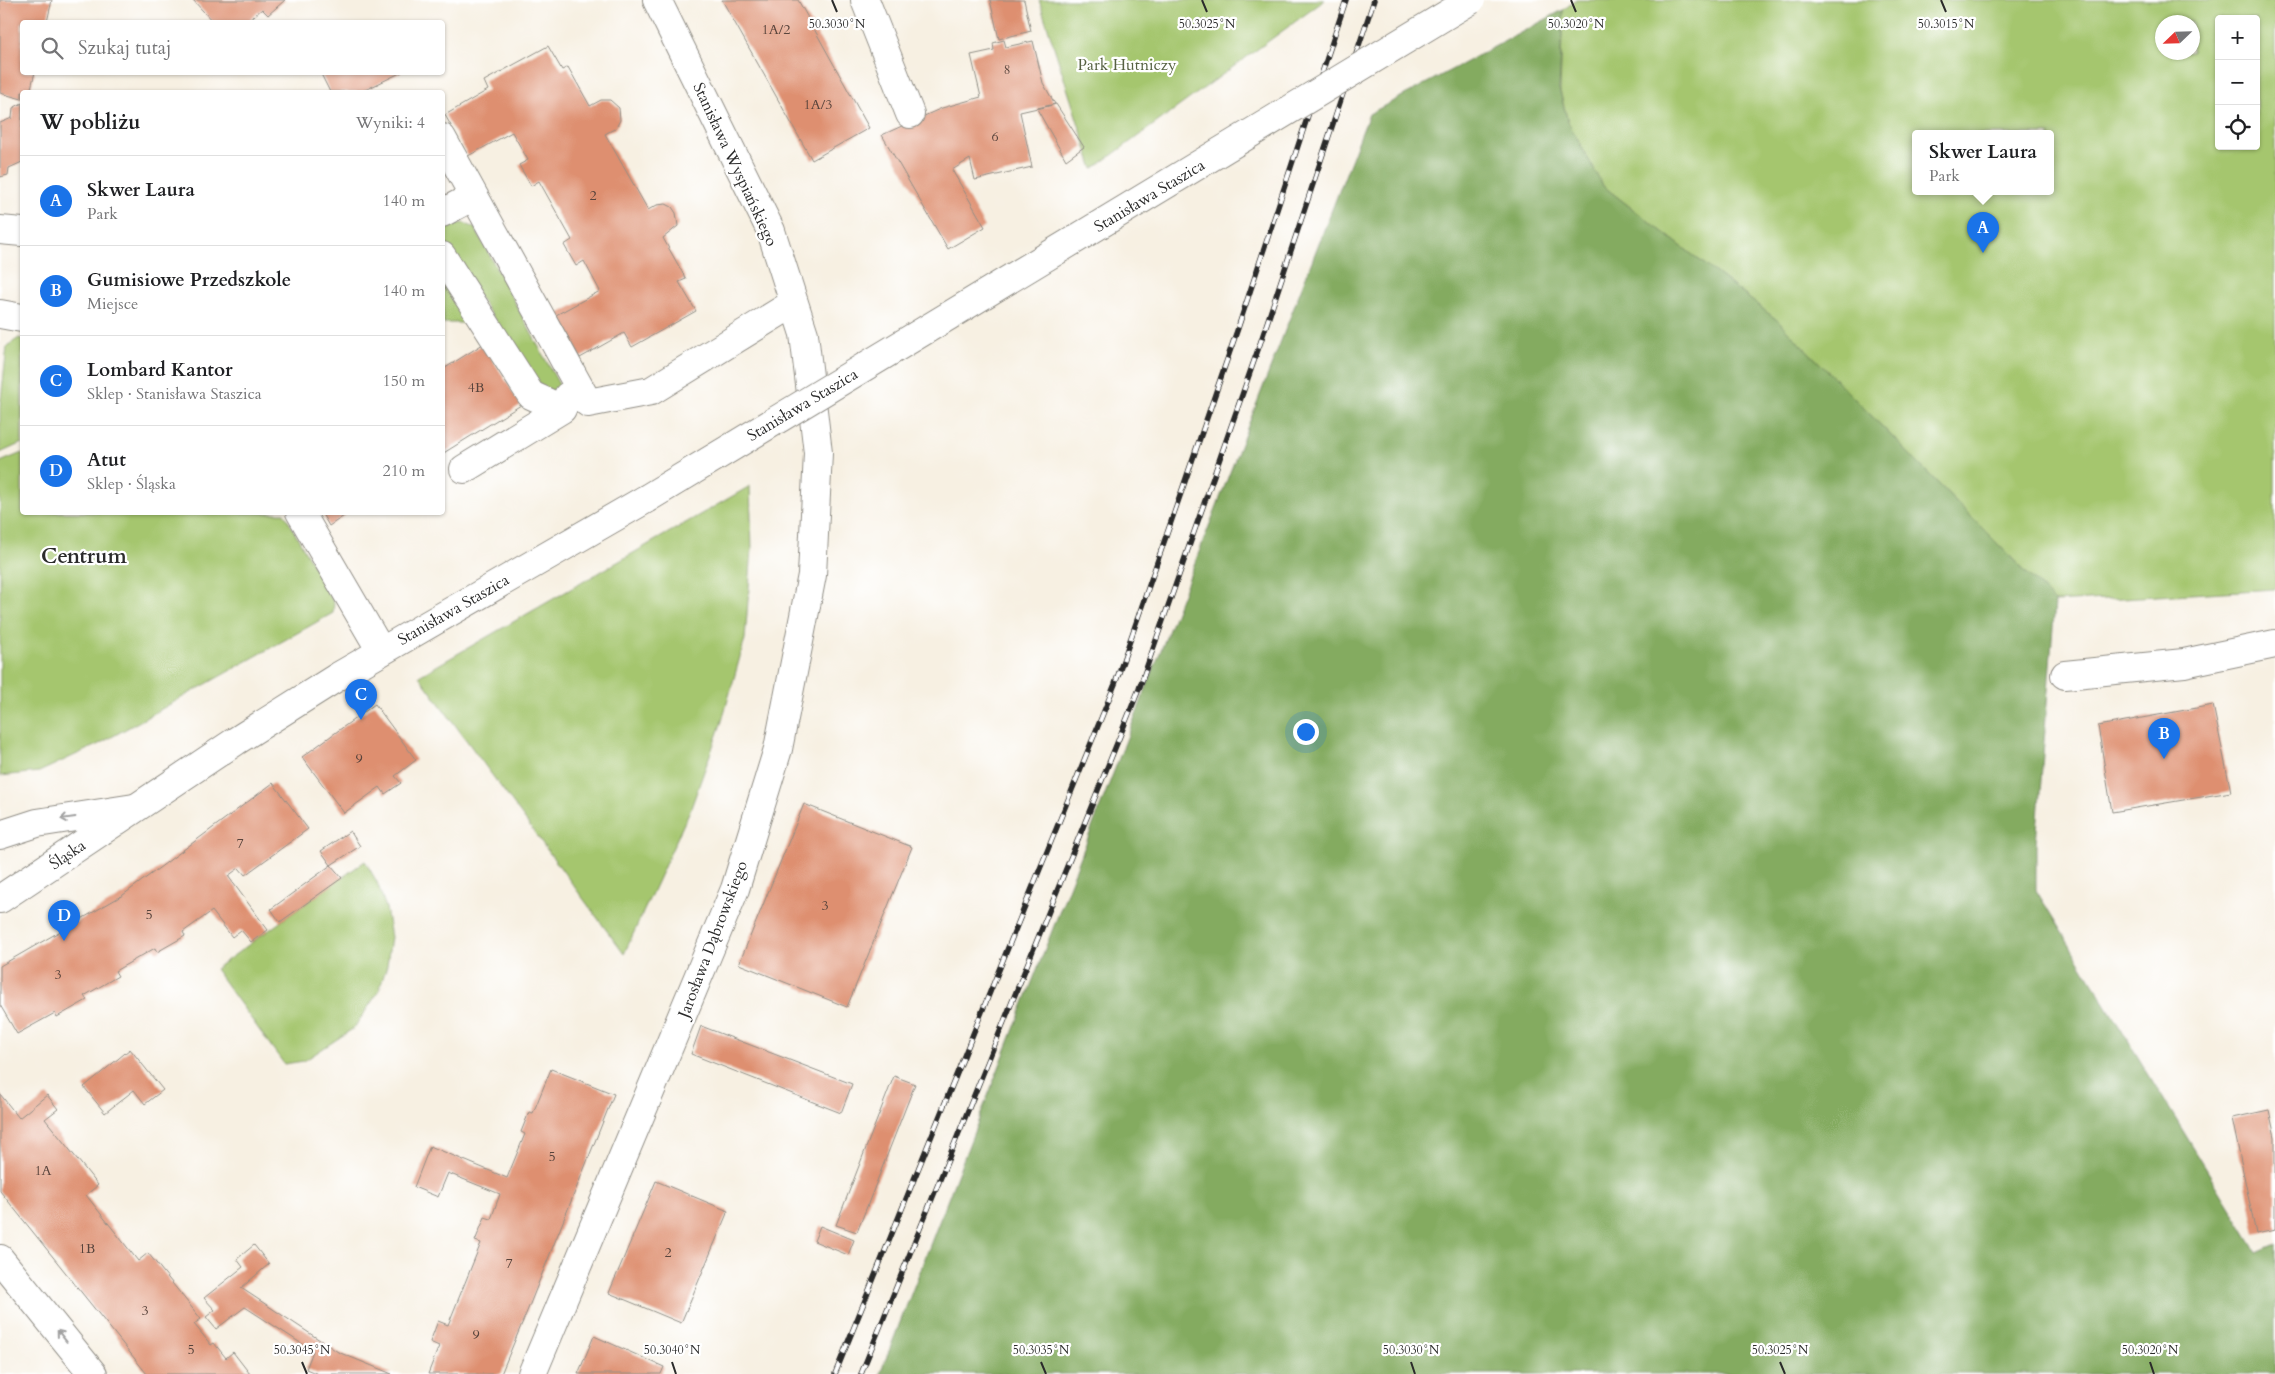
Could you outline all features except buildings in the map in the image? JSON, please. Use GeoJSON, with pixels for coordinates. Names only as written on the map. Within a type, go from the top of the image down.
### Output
{"type":"FeatureCollection","features":[{"type":"Feature","properties":{"kind":"street","name":"Stanisława Wyspiańskiego"},"geometry":{"type":"LineString","coordinates":[[657,0],[771,231],[804,334],[818,453]]}},
{"type":"Feature","properties":{"kind":"street"},"geometry":{"type":"LineString","coordinates":[[865,0],[910,114]]}},
{"type":"Feature","properties":{"kind":"street","name":"Stanisława Staszica"},"geometry":{"type":"LineString","coordinates":[[134,808],[289,707],[381,651],[646,499],[1471,0]]}},
{"type":"Feature","properties":{"kind":"street"},"geometry":{"type":"LineString","coordinates":[[445,143],[588,403],[651,391],[794,303]]}},
{"type":"Feature","properties":{"kind":"street"},"geometry":{"type":"LineString","coordinates":[[445,211],[474,196]]}},
{"type":"Feature","properties":{"kind":"street"},"geometry":{"type":"LineString","coordinates":[[0,230],[20,232]]}},
{"type":"Feature","properties":{"kind":"street"},"geometry":{"type":"LineString","coordinates":[[445,261],[531,395],[562,409]]}},
{"type":"Feature","properties":{"kind":"street"},"geometry":{"type":"LineString","coordinates":[[0,314],[20,318]]}},
{"type":"Feature","properties":{"kind":"street"},"geometry":{"type":"LineString","coordinates":[[464,469],[562,409],[576,381]]}},
{"type":"Feature","properties":{"kind":"street","name":"Jarosława Dąbrowskiego"},"geometry":{"type":"LineString","coordinates":[[532,1374],[735,890],[778,749],[812,576],[818,453]]}},
{"type":"Feature","properties":{"kind":"street"},"geometry":{"type":"LineString","coordinates":[[302,515],[381,651]]}},
{"type":"Feature","properties":{"kind":"street"},"geometry":{"type":"LineString","coordinates":[[2065,675],[2184,663],[2275,644]]}},
{"type":"Feature","properties":{"kind":"street"},"geometry":{"type":"LineString","coordinates":[[0,835],[37,823],[134,808]]}},
{"type":"Feature","properties":{"kind":"street","name":"Śląska"},"geometry":{"type":"LineString","coordinates":[[0,899],[134,808]]}},
{"type":"Feature","properties":{"kind":"street"},"geometry":{"type":"LineString","coordinates":[[0,1259],[93,1374]]}},
{"type":"Feature","properties":{"kind":"green space","name":"Park Hutniczy"},"geometry":{"type":"Polygon","coordinates":[[[1039,0],[1325,0],[1093,169],[1039,0]]]}},
{"type":"Feature","properties":{"kind":"green space"},"geometry":{"type":"Polygon","coordinates":[[[1576,0],[2275,0],[2275,589],[2055,602],[1777,320],[1603,186],[1568,122],[1560,91],[1563,10],[1576,0]]]}},
{"type":"Feature","properties":{"kind":"green space"},"geometry":{"type":"Polygon","coordinates":[[[1563,10],[1559,89],[1568,122],[1603,186],[1777,320],[2055,602],[2036,844],[2036,890],[2257,1252],[2275,1244],[2275,1374],[880,1374],[1369,114],[1563,10]]]}},
{"type":"Feature","properties":{"kind":"green space"},"geometry":{"type":"Polygon","coordinates":[[[464,223],[475,228],[563,392],[543,389],[445,248],[445,228],[452,224],[464,223]]]}},
{"type":"Feature","properties":{"kind":"green space"},"geometry":{"type":"Polygon","coordinates":[[[445,286],[469,323],[445,323],[445,286]]]}},
{"type":"Feature","properties":{"kind":"green space"},"geometry":{"type":"Polygon","coordinates":[[[20,338],[20,444],[0,453],[0,408],[7,346],[20,338]]]}},
{"type":"Feature","properties":{"kind":"green space"},"geometry":{"type":"Polygon","coordinates":[[[20,454],[20,515],[285,515],[334,603],[333,613],[99,744],[39,772],[0,776],[0,462],[20,454]]]}},
{"type":"Feature","properties":{"kind":"green space"},"geometry":{"type":"Polygon","coordinates":[[[750,486],[752,549],[745,639],[722,721],[691,808],[624,954],[419,676],[750,486]]]}},
{"type":"Feature","properties":{"kind":"green space"},"geometry":{"type":"Polygon","coordinates":[[[365,861],[377,882],[386,908],[391,937],[387,965],[379,991],[354,1028],[304,1061],[284,1064],[215,969],[365,861]]]}},
{"type":"Feature","properties":{"kind":"railway"},"geometry":{"type":"LineString","coordinates":[[835,1374],[1115,684],[1238,328],[1346,0]]}},
{"type":"Feature","properties":{"kind":"railway"},"geometry":{"type":"LineString","coordinates":[[861,1374],[1139,689],[1261,341],[1374,0]]}},
{"type":"Feature","properties":{"kind":"place","name":"Skwer Laura"},"geometry":{"type":"Point","coordinates":[1983,253]}},
{"type":"Feature","properties":{"kind":"place","name":"Lombard Kantor"},"geometry":{"type":"Point","coordinates":[361,720]}},
{"type":"Feature","properties":{"kind":"place","name":"Gumisiowe Przedszkole"},"geometry":{"type":"Point","coordinates":[2164,759]}},
{"type":"Feature","properties":{"kind":"place","name":"Atut"},"geometry":{"type":"Point","coordinates":[64,941]}},
{"type":"Feature","properties":{"kind":"district","name":"Centrum"},"geometry":{"type":"Point","coordinates":[84,556]}}]}
